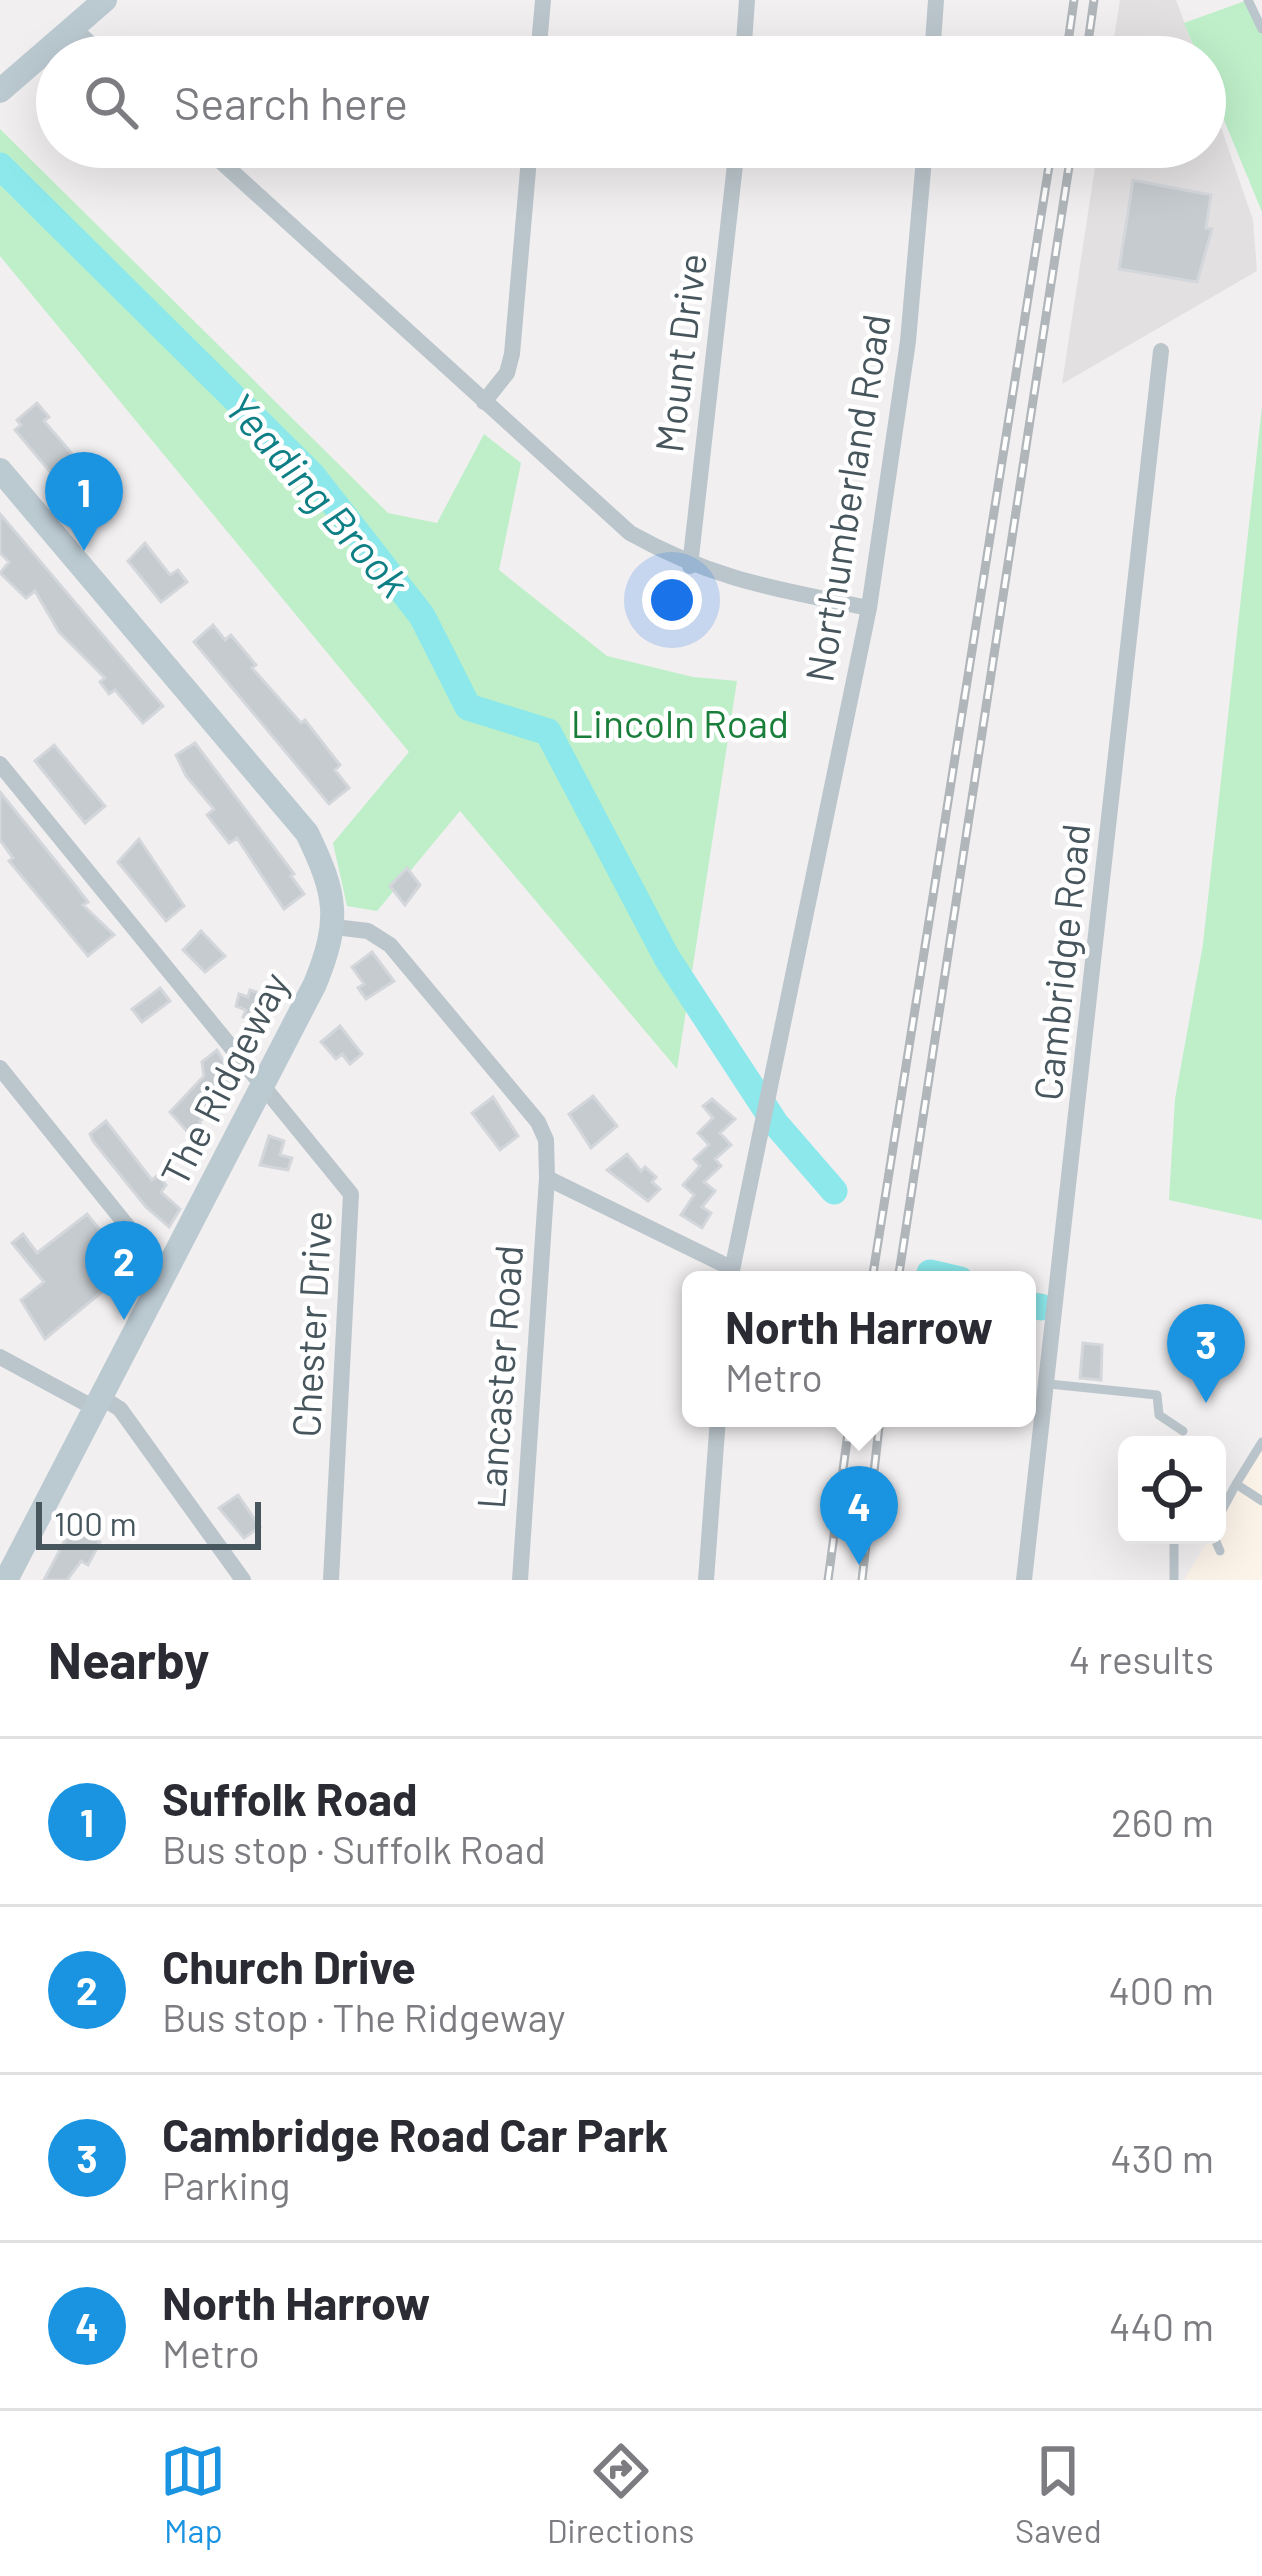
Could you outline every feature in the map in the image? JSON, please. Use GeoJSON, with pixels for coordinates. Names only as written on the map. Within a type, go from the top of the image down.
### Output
{"type":"FeatureCollection","features":[{"type":"Feature","properties":{"kind":"street"},"geometry":{"type":"LineString","coordinates":[[64,36],[105,0]]}},
{"type":"Feature","properties":{"kind":"street"},"geometry":{"type":"LineString","coordinates":[[540,36],[543,0]]}},
{"type":"Feature","properties":{"kind":"street"},"geometry":{"type":"LineString","coordinates":[[744,36],[747,0]]}},
{"type":"Feature","properties":{"kind":"street"},"geometry":{"type":"LineString","coordinates":[[933,36],[936,0]]}},
{"type":"Feature","properties":{"kind":"street"},"geometry":{"type":"LineString","coordinates":[[73,28],[82,36]]}},
{"type":"Feature","properties":{"kind":"street"},"geometry":{"type":"LineString","coordinates":[[0,91],[36,60]]}},
{"type":"Feature","properties":{"kind":"street"},"geometry":{"type":"LineString","coordinates":[[233,168],[630,533],[690,566],[868,608]]}},
{"type":"Feature","properties":{"kind":"street"},"geometry":{"type":"LineString","coordinates":[[484,402],[507,373],[512,354],[528,168]]}},
{"type":"Feature","properties":{"kind":"street","name":"Mount Drive"},"geometry":{"type":"LineString","coordinates":[[690,566],[734,168]]}},
{"type":"Feature","properties":{"kind":"street","name":"Northumberland Road"},"geometry":{"type":"LineString","coordinates":[[731,1271],[868,608],[908,341],[923,168]]}},
{"type":"Feature","properties":{"kind":"street","name":"Cambridge Road"},"geometry":{"type":"LineString","coordinates":[[1024,1580],[1161,351]]}},
{"type":"Feature","properties":{"kind":"street"},"geometry":{"type":"LineString","coordinates":[[0,470],[308,833],[331,883],[335,927]]}},
{"type":"Feature","properties":{"kind":"street","name":"Chester Drive"},"geometry":{"type":"LineString","coordinates":[[0,764],[354,1204],[331,1580]]}},
{"type":"Feature","properties":{"kind":"street","name":"The Ridgeway"},"geometry":{"type":"LineString","coordinates":[[6,1580],[315,984],[335,927]]}},
{"type":"Feature","properties":{"kind":"street","name":"Lancaster Road"},"geometry":{"type":"LineString","coordinates":[[335,927],[368,931],[390,945],[538,1122],[546,1141],[520,1580]]}},
{"type":"Feature","properties":{"kind":"street"},"geometry":{"type":"LineString","coordinates":[[0,1068],[153,1258],[168,1267]]}},
{"type":"Feature","properties":{"kind":"street"},"geometry":{"type":"LineString","coordinates":[[547,1178],[724,1271]]}},
{"type":"Feature","properties":{"kind":"street"},"geometry":{"type":"LineString","coordinates":[[0,1358],[101,1404],[120,1408],[243,1580]]}},
{"type":"Feature","properties":{"kind":"street"},"geometry":{"type":"LineString","coordinates":[[706,1580],[717,1427]]}},
{"type":"Feature","properties":{"kind":"lane"},"geometry":{"type":"LineString","coordinates":[[1248,0],[1262,29]]}},
{"type":"Feature","properties":{"kind":"lane"},"geometry":{"type":"LineString","coordinates":[[1049,1384],[1157,1394],[1159,1415],[1183,1431]]}},
{"type":"Feature","properties":{"kind":"lane"},"geometry":{"type":"LineString","coordinates":[[1226,1503],[1262,1442]]}},
{"type":"Feature","properties":{"kind":"lane"},"geometry":{"type":"LineString","coordinates":[[1236,1484],[1262,1501]]}},
{"type":"Feature","properties":{"kind":"lane"},"geometry":{"type":"LineString","coordinates":[[1174,1544],[1174,1580]]}},
{"type":"Feature","properties":{"kind":"lane"},"geometry":{"type":"LineString","coordinates":[[1217,1544],[1220,1551]]}},
{"type":"Feature","properties":{"kind":"shaded area"},"geometry":{"type":"Polygon","coordinates":[[[1120,0],[1176,0],[1189,36],[1114,36],[1120,0]]]}},
{"type":"Feature","properties":{"kind":"shaded area"},"geometry":{"type":"Polygon","coordinates":[[[1226,142],[1253,220],[1257,271],[1062,384],[1095,168],[1226,168],[1226,142]]]}},
{"type":"Feature","properties":{"kind":"shaded area"},"geometry":{"type":"Polygon","coordinates":[[[1262,1450],[1262,1580],[1184,1580],[1206,1544],[1226,1544],[1226,1510],[1262,1450]]]}},
{"type":"Feature","properties":{"kind":"green space"},"geometry":{"type":"Polygon","coordinates":[[[1245,1],[1262,35],[1262,212],[1226,125],[1226,36],[1189,36],[1184,23],[1245,1]]]}},
{"type":"Feature","properties":{"kind":"green space","name":"Lincoln Road"},"geometry":{"type":"Polygon","coordinates":[[[0,129],[388,513],[437,523],[484,434],[521,463],[499,570],[607,656],[693,677],[737,681],[677,1069],[460,811],[377,911],[347,906],[333,843],[409,752],[0,256],[0,129]]]}},
{"type":"Feature","properties":{"kind":"green space"},"geometry":{"type":"Polygon","coordinates":[[[1262,406],[1262,1220],[1169,1200],[1175,1099],[1203,944],[1262,406]]]}},
{"type":"Feature","properties":{"kind":"building"},"geometry":{"type":"Polygon","coordinates":[[[1133,180],[1211,195],[1206,228],[1212,229],[1197,282],[1119,269],[1133,180]]]}},
{"type":"Feature","properties":{"kind":"building"},"geometry":{"type":"Polygon","coordinates":[[[37,403],[49,417],[44,421],[74,456],[51,473],[15,430],[21,425],[17,420],[37,403]]]}},
{"type":"Feature","properties":{"kind":"building"},"geometry":{"type":"Polygon","coordinates":[[[0,514],[163,706],[143,723],[115,690],[109,694],[100,682],[105,678],[59,632],[35,591],[26,598],[0,573],[9,562],[0,553],[0,514]]]}},
{"type":"Feature","properties":{"kind":"building"},"geometry":{"type":"Polygon","coordinates":[[[145,543],[170,575],[178,570],[187,582],[161,602],[128,561],[145,543]]]}},
{"type":"Feature","properties":{"kind":"building"},"geometry":{"type":"Polygon","coordinates":[[[213,625],[225,640],[231,635],[256,665],[252,668],[301,723],[305,720],[340,765],[335,770],[349,788],[329,804],[194,642],[213,625]]]}},
{"type":"Feature","properties":{"kind":"building"},"geometry":{"type":"Polygon","coordinates":[[[195,743],[294,874],[304,894],[284,909],[237,838],[229,843],[207,815],[214,809],[186,776],[176,755],[195,743]]]}},
{"type":"Feature","properties":{"kind":"building"},"geometry":{"type":"Polygon","coordinates":[[[54,745],[105,806],[85,823],[35,761],[54,745]]]}},
{"type":"Feature","properties":{"kind":"building"},"geometry":{"type":"Polygon","coordinates":[[[0,792],[88,902],[83,905],[114,935],[88,956],[9,861],[13,858],[0,840],[0,792]]]}},
{"type":"Feature","properties":{"kind":"building"},"geometry":{"type":"Polygon","coordinates":[[[139,839],[184,906],[166,921],[118,862],[139,839]]]}},
{"type":"Feature","properties":{"kind":"building"},"geometry":{"type":"Polygon","coordinates":[[[407,868],[420,885],[405,905],[390,886],[407,868]]]}},
{"type":"Feature","properties":{"kind":"building"},"geometry":{"type":"Polygon","coordinates":[[[201,931],[225,956],[205,972],[183,950],[201,931]]]}},
{"type":"Feature","properties":{"kind":"building"},"geometry":{"type":"Polygon","coordinates":[[[372,952],[394,981],[366,999],[358,988],[364,984],[352,967],[372,952]]]}},
{"type":"Feature","properties":{"kind":"building"},"geometry":{"type":"Polygon","coordinates":[[[160,988],[170,1001],[142,1022],[132,1009],[160,988]]]}},
{"type":"Feature","properties":{"kind":"building"},"geometry":{"type":"Polygon","coordinates":[[[250,990],[270,996],[267,1024],[243,1017],[246,1010],[236,1006],[239,994],[248,997],[250,990]]]}},
{"type":"Feature","properties":{"kind":"building"},"geometry":{"type":"Polygon","coordinates":[[[340,1026],[362,1054],[350,1064],[342,1054],[336,1059],[321,1042],[340,1026]]]}},
{"type":"Feature","properties":{"kind":"building"},"geometry":{"type":"Polygon","coordinates":[[[217,1050],[233,1078],[209,1097],[217,1107],[200,1121],[201,1129],[192,1137],[170,1112],[204,1076],[202,1062],[217,1050]]]}},
{"type":"Feature","properties":{"kind":"building"},"geometry":{"type":"Polygon","coordinates":[[[593,1096],[617,1126],[591,1148],[569,1114],[593,1096]]]}},
{"type":"Feature","properties":{"kind":"building"},"geometry":{"type":"Polygon","coordinates":[[[493,1097],[518,1136],[500,1150],[472,1113],[493,1097]]]}},
{"type":"Feature","properties":{"kind":"building"},"geometry":{"type":"Polygon","coordinates":[[[712,1099],[735,1119],[720,1133],[731,1145],[715,1159],[721,1166],[704,1182],[715,1191],[702,1207],[711,1213],[702,1228],[681,1215],[694,1195],[683,1185],[700,1166],[694,1159],[709,1145],[698,1133],[713,1118],[703,1106],[712,1099]]]}},
{"type":"Feature","properties":{"kind":"building"},"geometry":{"type":"Polygon","coordinates":[[[106,1121],[152,1180],[158,1175],[166,1185],[161,1192],[180,1209],[169,1227],[146,1207],[93,1141],[90,1134],[106,1121]]]}},
{"type":"Feature","properties":{"kind":"building"},"geometry":{"type":"Polygon","coordinates":[[[269,1136],[284,1141],[280,1155],[292,1158],[288,1170],[260,1165],[269,1136]]]}},
{"type":"Feature","properties":{"kind":"building"},"geometry":{"type":"Polygon","coordinates":[[[627,1154],[641,1171],[645,1167],[656,1177],[652,1182],[660,1189],[648,1201],[607,1170],[627,1154]]]}},
{"type":"Feature","properties":{"kind":"building"},"geometry":{"type":"Polygon","coordinates":[[[87,1214],[108,1240],[97,1248],[120,1277],[45,1339],[21,1300],[44,1282],[12,1243],[23,1234],[37,1253],[87,1214]]]}},
{"type":"Feature","properties":{"kind":"building"},"geometry":{"type":"Polygon","coordinates":[[[1083,1343],[1102,1345],[1101,1380],[1080,1378],[1083,1343]]]}},
{"type":"Feature","properties":{"kind":"building"},"geometry":{"type":"Polygon","coordinates":[[[238,1495],[260,1527],[244,1538],[219,1508],[238,1495]]]}},
{"type":"Feature","properties":{"kind":"building"},"geometry":{"type":"Polygon","coordinates":[[[72,1527],[100,1542],[88,1565],[81,1561],[67,1580],[44,1580],[72,1527]]]}},
{"type":"Feature","properties":{"kind":"waterway","name":"Yeading Brook"},"geometry":{"type":"LineString","coordinates":[[0,166],[312,475],[422,616],[468,707],[548,732],[667,958],[775,1123],[834,1191]]}},
{"type":"Feature","properties":{"kind":"waterway","name":"Yeading Brook"},"geometry":{"type":"LineString","coordinates":[[1036,1306],[1041,1307]]}},
{"type":"Feature","properties":{"kind":"railway"},"geometry":{"type":"LineString","coordinates":[[1069,36],[1074,0]]}},
{"type":"Feature","properties":{"kind":"railway"},"geometry":{"type":"LineString","coordinates":[[1089,36],[1094,0]]}},
{"type":"Feature","properties":{"kind":"railway"},"geometry":{"type":"LineString","coordinates":[[873,1271],[1049,168]]}},
{"type":"Feature","properties":{"kind":"railway"},"geometry":{"type":"LineString","coordinates":[[899,1271],[1069,168]]}},
{"type":"Feature","properties":{"kind":"railway"},"geometry":{"type":"LineString","coordinates":[[828,1580],[849,1427]]}},
{"type":"Feature","properties":{"kind":"railway"},"geometry":{"type":"LineString","coordinates":[[862,1580],[879,1427]]}},
{"type":"Feature","properties":{"kind":"place","name":"Suffolk Road"},"geometry":{"type":"Point","coordinates":[84,551]}},
{"type":"Feature","properties":{"kind":"place","name":"Church Drive"},"geometry":{"type":"Point","coordinates":[124,1320]}},
{"type":"Feature","properties":{"kind":"place","name":"Cambridge Road Car Park"},"geometry":{"type":"Point","coordinates":[1206,1403]}},
{"type":"Feature","properties":{"kind":"place","name":"North Harrow"},"geometry":{"type":"Point","coordinates":[859,1565]}}]}
